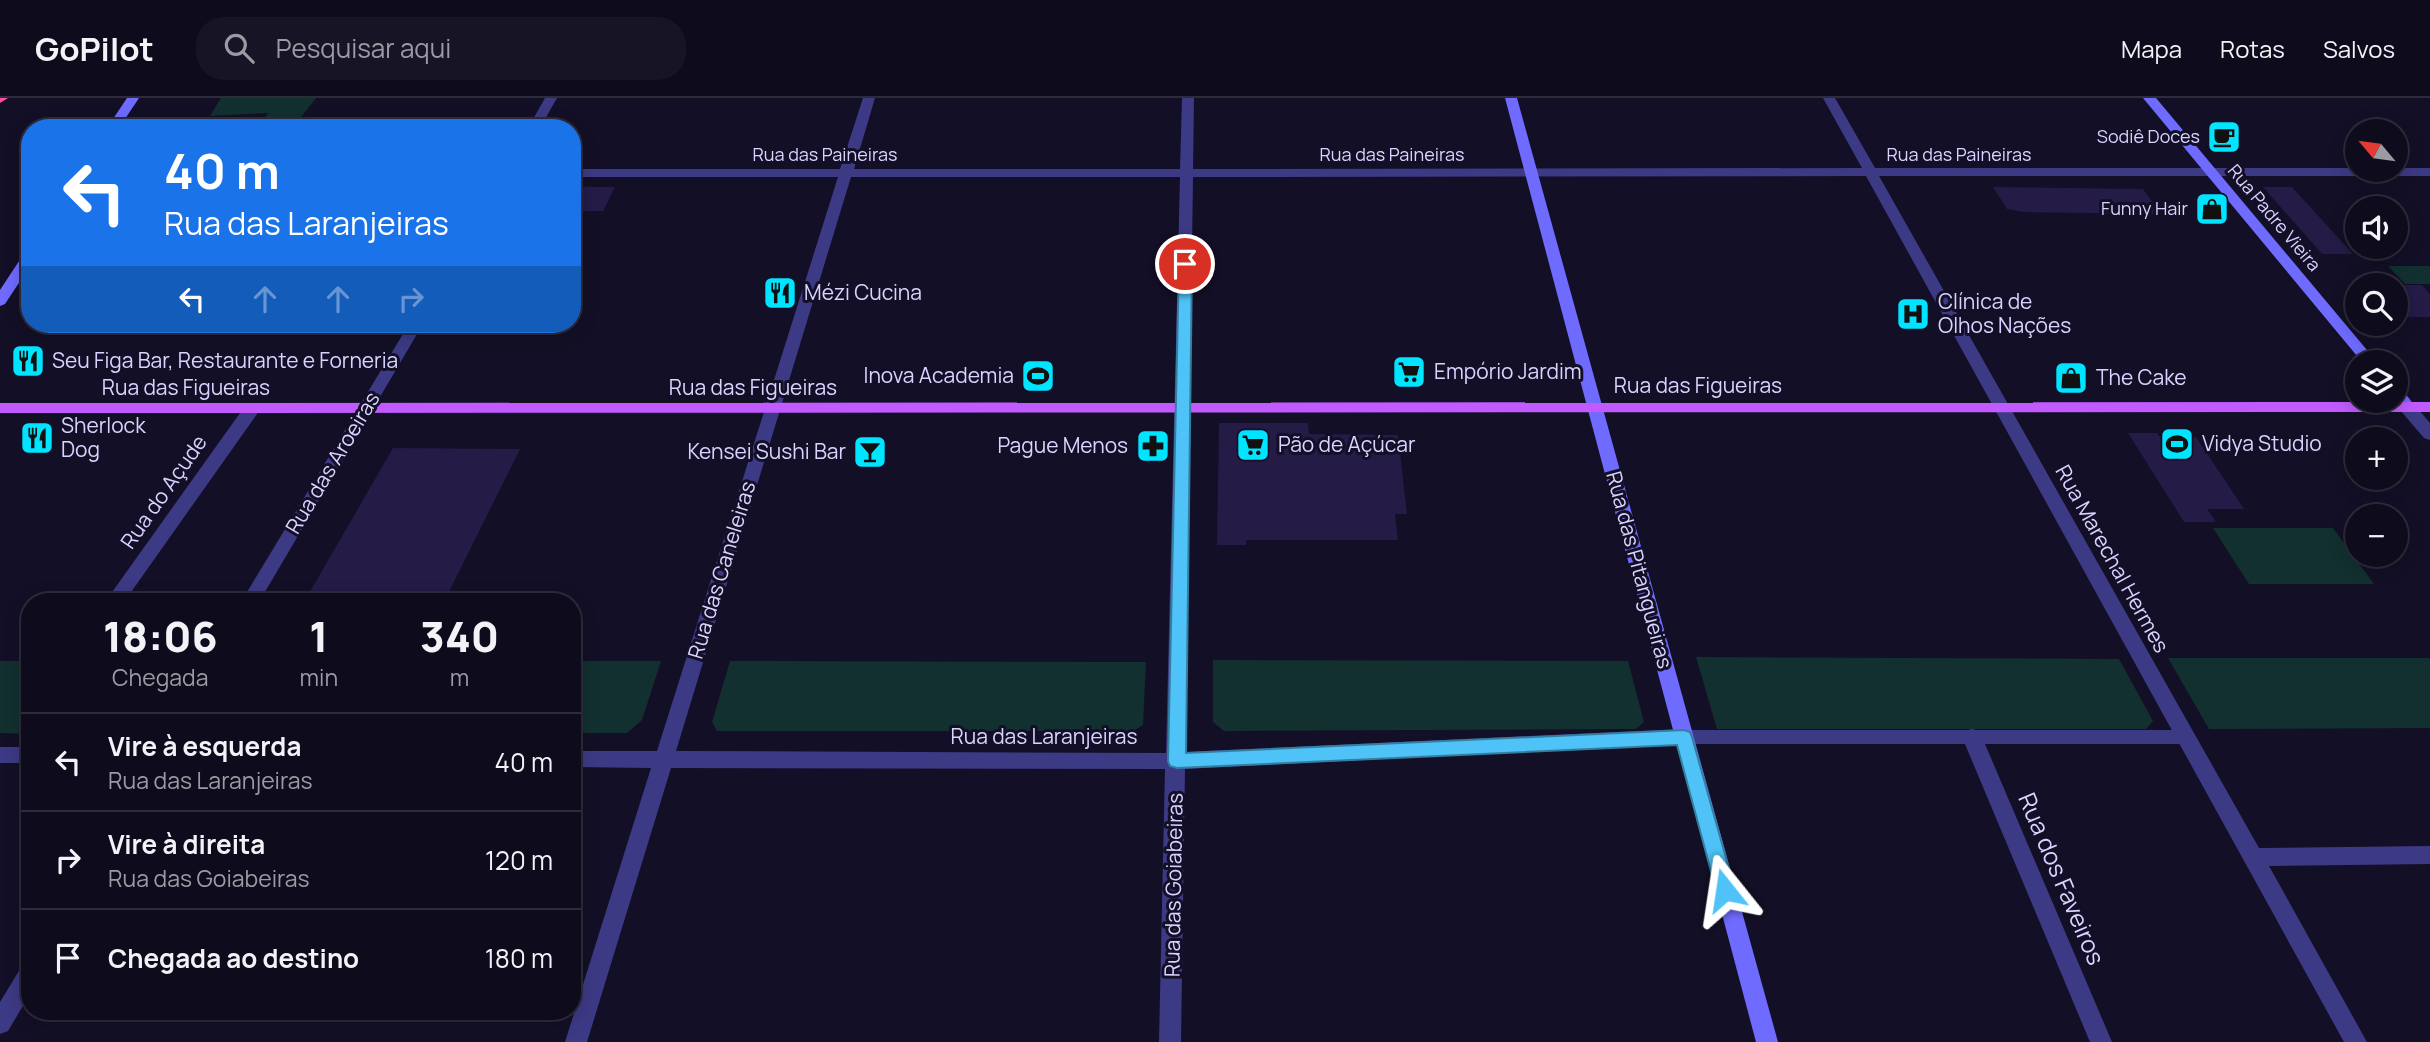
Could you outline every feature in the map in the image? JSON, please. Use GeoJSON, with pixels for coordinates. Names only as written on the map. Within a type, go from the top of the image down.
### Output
{"type":"FeatureCollection","features":[{"type":"Feature","properties":{"kind":"main road","name":"Rua das Figueiras"},"geometry":{"type":"LineString","coordinates":[[0,408],[363,410],[2345,407]]}},
{"type":"Feature","properties":{"kind":"main road","name":"Rua das Figueiras"},"geometry":{"type":"LineString","coordinates":[[2408,407],[2430,407]]}},
{"type":"Feature","properties":{"kind":"street"},"geometry":{"type":"LineString","coordinates":[[119,119],[133,98]]}},
{"type":"Feature","properties":{"kind":"street"},"geometry":{"type":"LineString","coordinates":[[539,119],[551,98]]}},
{"type":"Feature","properties":{"kind":"street","name":"Rua das Caneleiras"},"geometry":{"type":"LineString","coordinates":[[576,1042],[869,98]]}},
{"type":"Feature","properties":{"kind":"street","name":"Rua das Goiabeiras"},"geometry":{"type":"LineString","coordinates":[[1170,1042],[1188,98]]}},
{"type":"Feature","properties":{"kind":"street","name":"Rua das Pitangueiras"},"geometry":{"type":"LineString","coordinates":[[1511,98],[1767,1042]]}},
{"type":"Feature","properties":{"kind":"street","name":"Rua Marechal Hermes"},"geometry":{"type":"LineString","coordinates":[[1829,98],[2356,1042]]}},
{"type":"Feature","properties":{"kind":"street","name":"Rua Padre Vieira"},"geometry":{"type":"LineString","coordinates":[[2149,98],[2360,350]]}},
{"type":"Feature","properties":{"kind":"street","name":"Rua das Paineiras"},"geometry":{"type":"LineString","coordinates":[[581,173],[2430,172]]}},
{"type":"Feature","properties":{"kind":"street"},"geometry":{"type":"LineString","coordinates":[[0,301],[21,269]]}},
{"type":"Feature","properties":{"kind":"street","name":"Rua das Aroeiras"},"geometry":{"type":"LineString","coordinates":[[255,593],[410,333]]}},
{"type":"Feature","properties":{"kind":"street"},"geometry":{"type":"LineString","coordinates":[[2408,408],[2430,434]]}},
{"type":"Feature","properties":{"kind":"street","name":"Rua do Açude"},"geometry":{"type":"LineString","coordinates":[[120,593],[251,410]]}},
{"type":"Feature","properties":{"kind":"street","name":"Rua das Laranjeiras"},"geometry":{"type":"LineString","coordinates":[[581,758],[1177,761],[1684,737]]}},
{"type":"Feature","properties":{"kind":"street","name":"Rua dos Faveiros"},"geometry":{"type":"LineString","coordinates":[[1972,737],[2101,1042]]}},
{"type":"Feature","properties":{"kind":"street"},"geometry":{"type":"LineString","coordinates":[[0,755],[21,755]]}},
{"type":"Feature","properties":{"kind":"street"},"geometry":{"type":"LineString","coordinates":[[2253,857],[2430,855]]}},
{"type":"Feature","properties":{"kind":"street"},"geometry":{"type":"LineString","coordinates":[[0,1023],[21,988]]}},
{"type":"Feature","properties":{"kind":"lane"},"geometry":{"type":"LineString","coordinates":[[1684,737],[2186,737]]}},
{"type":"Feature","properties":{"kind":"green space"},"geometry":{"type":"Polygon","coordinates":[[[221,98],[316,98],[300,119],[264,119],[268,113],[210,116],[221,98]]]}},
{"type":"Feature","properties":{"kind":"green space"},"geometry":{"type":"Polygon","coordinates":[[[2388,266],[2430,266],[2430,284],[2408,284],[2408,273],[2395,273],[2388,266]]]}},
{"type":"Feature","properties":{"kind":"green space"},"geometry":{"type":"Polygon","coordinates":[[[2213,528],[2333,528],[2345,544],[2345,567],[2362,567],[2374,584],[2249,584],[2213,528]]]}},
{"type":"Feature","properties":{"kind":"green space"},"geometry":{"type":"Polygon","coordinates":[[[1696,657],[2119,659],[2153,721],[2146,729],[1717,729],[1696,657]]]}},
{"type":"Feature","properties":{"kind":"green space"},"geometry":{"type":"Polygon","coordinates":[[[2168,658],[2430,658],[2430,728],[2209,729],[2168,658]]]}},
{"type":"Feature","properties":{"kind":"green space"},"geometry":{"type":"Polygon","coordinates":[[[1213,660],[1628,661],[1644,722],[1636,729],[1224,731],[1213,722],[1213,660]]]}},
{"type":"Feature","properties":{"kind":"green space"},"geometry":{"type":"Polygon","coordinates":[[[0,661],[21,661],[21,734],[0,733],[0,661]]]}},
{"type":"Feature","properties":{"kind":"green space"},"geometry":{"type":"Polygon","coordinates":[[[581,661],[661,661],[642,720],[627,733],[581,733],[581,661]]]}},
{"type":"Feature","properties":{"kind":"green space"},"geometry":{"type":"Polygon","coordinates":[[[730,661],[1146,662],[1143,725],[1133,731],[717,731],[712,722],[730,661]]]}},
{"type":"Feature","properties":{"kind":"building"},"geometry":{"type":"Polygon","coordinates":[[[581,186],[615,187],[603,211],[581,211],[581,186]]]}},
{"type":"Feature","properties":{"kind":"building"},"geometry":{"type":"Polygon","coordinates":[[[1993,187],[2143,189],[2161,214],[2023,212],[2007,209],[1993,187]]]}},
{"type":"Feature","properties":{"kind":"building"},"geometry":{"type":"Polygon","coordinates":[[[2263,187],[2292,187],[2345,245],[2345,254],[2322,254],[2263,187]]]}},
{"type":"Feature","properties":{"kind":"building"},"geometry":{"type":"Polygon","coordinates":[[[2408,285],[2422,285],[2430,294],[2430,317],[2408,317],[2408,285]]]}},
{"type":"Feature","properties":{"kind":"building"},"geometry":{"type":"Polygon","coordinates":[[[1219,423],[1308,423],[1309,434],[1398,435],[1407,514],[1395,514],[1398,540],[1246,540],[1246,545],[1217,545],[1219,423]]]}},
{"type":"Feature","properties":{"kind":"building"},"geometry":{"type":"Polygon","coordinates":[[[2128,433],[2157,433],[2161,438],[2196,437],[2244,509],[2207,509],[2216,522],[2184,522],[2128,433]]]}},
{"type":"Feature","properties":{"kind":"building"},"geometry":{"type":"Polygon","coordinates":[[[393,448],[520,449],[448,593],[309,593],[393,448]]]}},
{"type":"Feature","properties":{"kind":"place","name":"Sodiê Doces"},"geometry":{"type":"Point","coordinates":[2224,137]}},
{"type":"Feature","properties":{"kind":"place","name":"Funny Hair"},"geometry":{"type":"Point","coordinates":[2212,209]}},
{"type":"Feature","properties":{"kind":"place","name":"Mézi Cucina"},"geometry":{"type":"Point","coordinates":[780,293]}},
{"type":"Feature","properties":{"kind":"place","name":"Clínica de Olhos Nações"},"geometry":{"type":"Point","coordinates":[1913,314]}},
{"type":"Feature","properties":{"kind":"place","name":"Seu Figa Bar, Restaurante e Forneria"},"geometry":{"type":"Point","coordinates":[28,361]}},
{"type":"Feature","properties":{"kind":"place","name":"Empório Jardim"},"geometry":{"type":"Point","coordinates":[1409,372]}},
{"type":"Feature","properties":{"kind":"place","name":"Inova Academia"},"geometry":{"type":"Point","coordinates":[1038,376]}},
{"type":"Feature","properties":{"kind":"place","name":"The Cake"},"geometry":{"type":"Point","coordinates":[2071,378]}},
{"type":"Feature","properties":{"kind":"place","name":"Sherlock Dog"},"geometry":{"type":"Point","coordinates":[37,438]}},
{"type":"Feature","properties":{"kind":"place","name":"Vidya Studio"},"geometry":{"type":"Point","coordinates":[2177,444]}},
{"type":"Feature","properties":{"kind":"place","name":"Pão de Açúcar"},"geometry":{"type":"Point","coordinates":[1253,445]}},
{"type":"Feature","properties":{"kind":"place","name":"Pague Menos"},"geometry":{"type":"Point","coordinates":[1153,446]}},
{"type":"Feature","properties":{"kind":"place","name":"Kensei Sushi Bar"},"geometry":{"type":"Point","coordinates":[870,452]}},
{"type":"Feature","properties":{"kind":"route"},"geometry":{"type":"LineString","coordinates":[[1185,264],[1177,761],[1684,737],[1725,890]]}}]}
